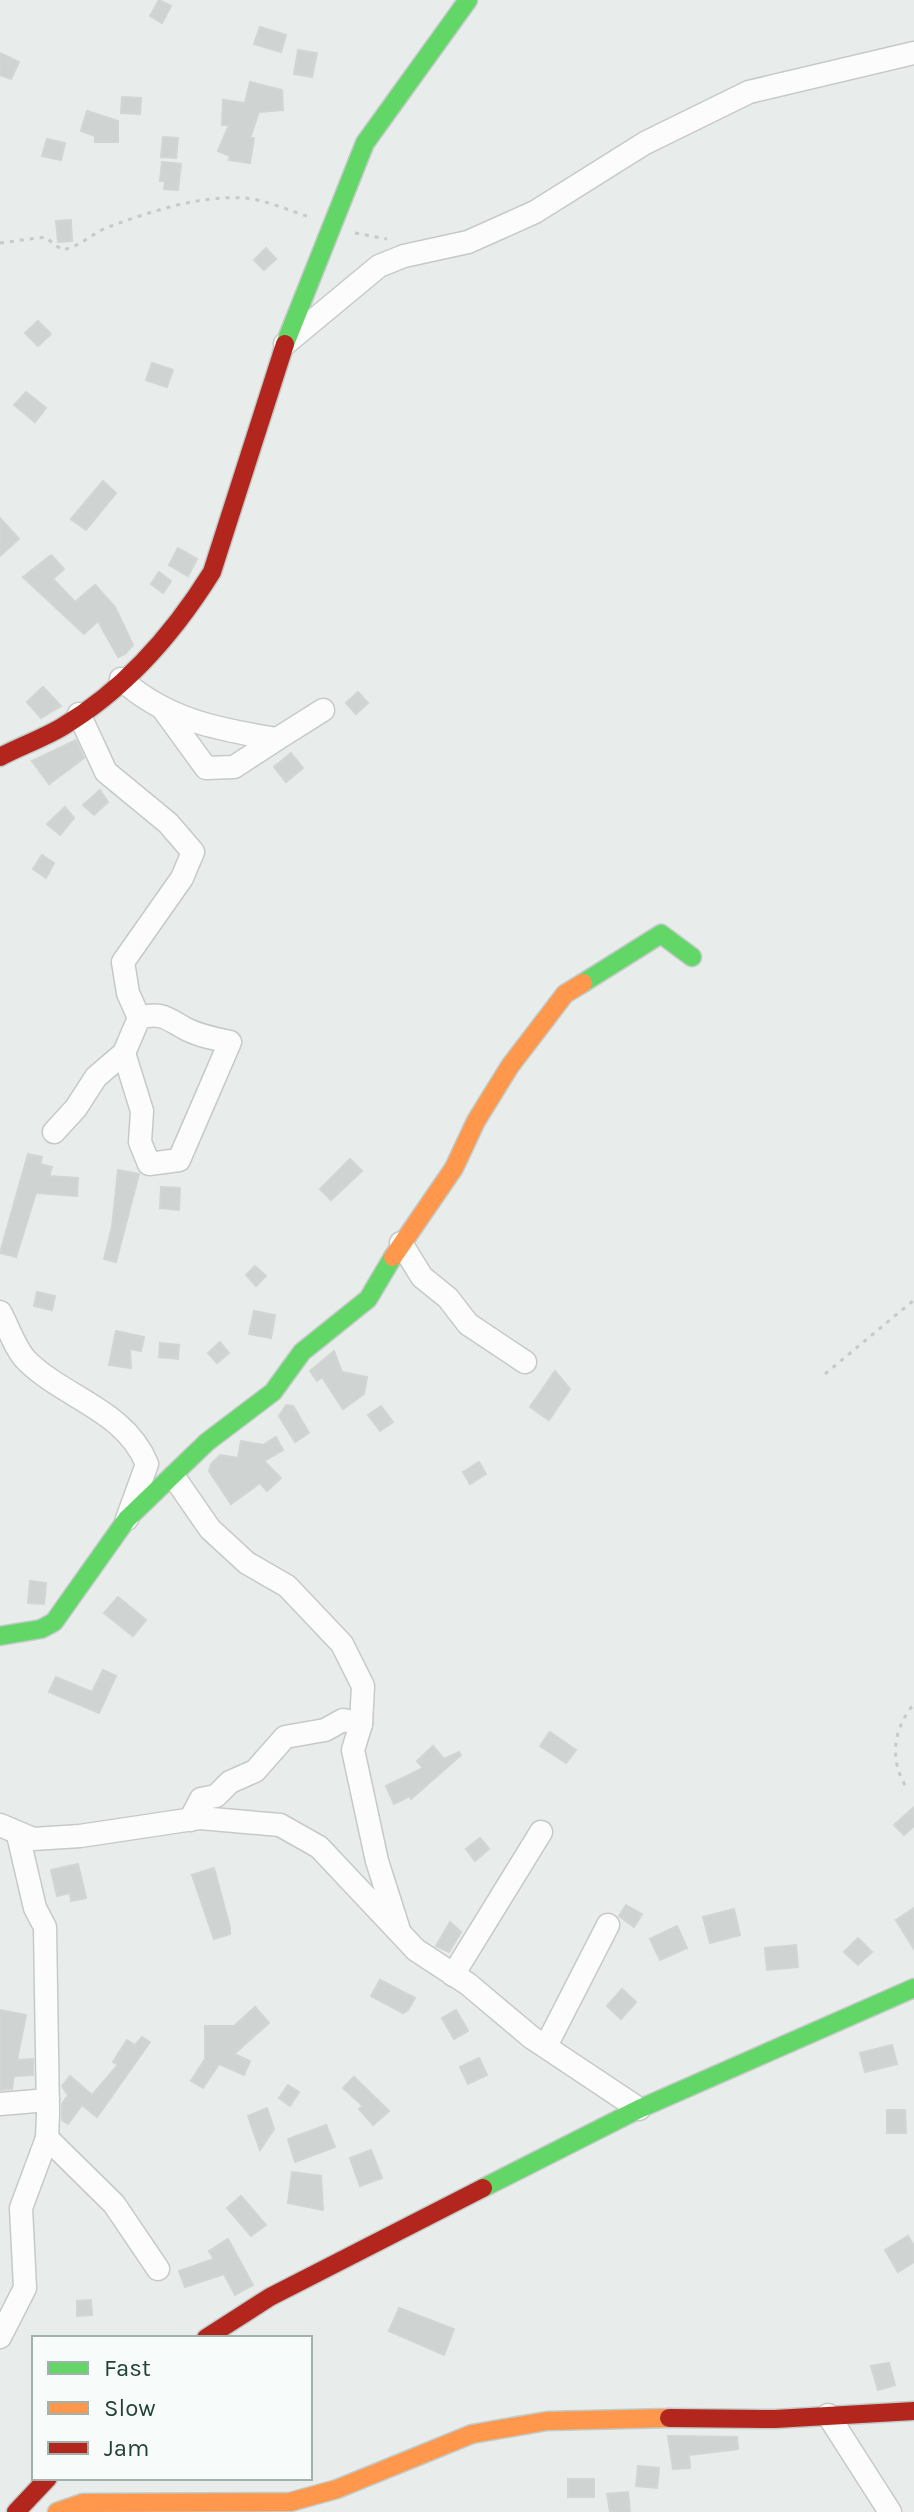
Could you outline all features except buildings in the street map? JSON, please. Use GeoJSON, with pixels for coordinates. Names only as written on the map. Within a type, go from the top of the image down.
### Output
{"type":"FeatureCollection","features":[{"type":"Feature","properties":{"kind":"street"},"geometry":{"type":"LineString","coordinates":[[0,757],[64,727],[121,679],[178,624],[212,572],[236,488],[284,344],[365,143],[468,0]]}},
{"type":"Feature","properties":{"kind":"street"},"geometry":{"type":"LineString","coordinates":[[284,344],[379,266],[404,256],[468,242],[535,212],[645,143],[736,99],[914,53]]}},
{"type":"Feature","properties":{"kind":"street"},"geometry":{"type":"LineString","coordinates":[[121,679],[144,700],[211,729],[277,739]]}},
{"type":"Feature","properties":{"kind":"street"},"geometry":{"type":"LineString","coordinates":[[162,708],[206,768],[234,767],[323,710]]}},
{"type":"Feature","properties":{"kind":"street"},"geometry":{"type":"LineString","coordinates":[[54,1132],[76,1108],[96,1077],[124,1053],[139,1018],[128,993],[123,962],[182,878],[193,852],[168,823],[106,772],[79,714]]}},
{"type":"Feature","properties":{"kind":"street"},"geometry":{"type":"LineString","coordinates":[[0,1636],[41,1629],[54,1622],[127,1519],[207,1442],[273,1392],[302,1352],[345,1321],[368,1299],[390,1267],[401,1243],[420,1222],[454,1168],[476,1121],[510,1066],[565,994],[661,934],[692,957]]}},
{"type":"Feature","properties":{"kind":"street"},"geometry":{"type":"LineString","coordinates":[[124,1053],[142,1111],[140,1142],[149,1164],[179,1160],[230,1042],[184,1028],[172,1018],[152,1014],[139,1018]]}},
{"type":"Feature","properties":{"kind":"street"},"geometry":{"type":"LineString","coordinates":[[401,1243],[422,1277],[448,1298],[468,1324],[525,1362]]}},
{"type":"Feature","properties":{"kind":"street"},"geometry":{"type":"LineString","coordinates":[[0,1312],[25,1360],[119,1423],[139,1446],[147,1464],[127,1519]]}},
{"type":"Feature","properties":{"kind":"street"},"geometry":{"type":"LineString","coordinates":[[174,1477],[210,1529],[247,1563],[287,1586],[342,1644],[363,1686],[361,1724],[353,1750],[377,1861],[400,1932]]}},
{"type":"Feature","properties":{"kind":"street"},"geometry":{"type":"LineString","coordinates":[[190,1820],[201,1799],[216,1796],[230,1782],[255,1771],[285,1737],[325,1730],[343,1720],[361,1724]]}},
{"type":"Feature","properties":{"kind":"street"},"geometry":{"type":"LineString","coordinates":[[9,1830],[33,1839],[190,1820],[253,1820],[280,1825],[299,1833],[349,1876],[416,1950],[546,2046],[639,2109]]}},
{"type":"Feature","properties":{"kind":"street"},"geometry":{"type":"LineString","coordinates":[[0,2337],[25,2288],[23,2198],[47,2138],[48,2100],[45,1927],[35,1908],[9,1830]]}},
{"type":"Feature","properties":{"kind":"street"},"geometry":{"type":"LineString","coordinates":[[453,1975],[541,1832]]}},
{"type":"Feature","properties":{"kind":"street"},"geometry":{"type":"LineString","coordinates":[[546,2046],[608,1925]]}},
{"type":"Feature","properties":{"kind":"street"},"geometry":{"type":"LineString","coordinates":[[209,2336],[270,2297],[639,2109],[866,2012],[914,1988]]}},
{"type":"Feature","properties":{"kind":"street"},"geometry":{"type":"LineString","coordinates":[[0,2104],[48,2100]]}},
{"type":"Feature","properties":{"kind":"street"},"geometry":{"type":"LineString","coordinates":[[47,2138],[114,2204],[158,2269]]}},
{"type":"Feature","properties":{"kind":"street"},"geometry":{"type":"LineString","coordinates":[[57,2512],[83,2503],[290,2502],[318,2497],[415,2454],[472,2434],[567,2420],[914,2411]]}},
{"type":"Feature","properties":{"kind":"street"},"geometry":{"type":"LineString","coordinates":[[828,2415],[890,2512]]}},
{"type":"Feature","properties":{"kind":"street"},"geometry":{"type":"LineString","coordinates":[[16,2512],[46,2480]]}},
{"type":"Feature","properties":{"kind":"path"},"geometry":{"type":"LineString","coordinates":[[0,243],[45,237],[62,250],[73,248],[88,236],[156,210],[217,199],[246,198],[389,240]]}},
{"type":"Feature","properties":{"kind":"path"},"geometry":{"type":"LineString","coordinates":[[825,1374],[914,1300]]}},
{"type":"Feature","properties":{"kind":"path"},"geometry":{"type":"LineString","coordinates":[[905,1785],[897,1770],[895,1738],[905,1714],[914,1704]]}},
{"type":"Feature","properties":{"kind":"traffic: fast"},"geometry":{"type":"LineString","coordinates":[[285,344],[365,143],[468,0]]}},
{"type":"Feature","properties":{"kind":"traffic: fast"},"geometry":{"type":"LineString","coordinates":[[583,983],[661,934],[692,957]]}},
{"type":"Feature","properties":{"kind":"traffic: fast"},"geometry":{"type":"LineString","coordinates":[[0,1636],[41,1629],[54,1622],[127,1519],[207,1442],[273,1392],[302,1352],[368,1299],[393,1257]]}},
{"type":"Feature","properties":{"kind":"traffic: fast"},"geometry":{"type":"LineString","coordinates":[[483,2188],[639,2109],[914,1988]]}},
{"type":"Feature","properties":{"kind":"traffic: slow"},"geometry":{"type":"LineString","coordinates":[[393,1257],[454,1168],[476,1121],[510,1066],[565,994],[583,983]]}},
{"type":"Feature","properties":{"kind":"traffic: slow"},"geometry":{"type":"LineString","coordinates":[[57,2512],[83,2503],[290,2502],[337,2489],[472,2434],[547,2421],[669,2418]]}},
{"type":"Feature","properties":{"kind":"traffic: jam"},"geometry":{"type":"LineString","coordinates":[[0,757],[62,727],[106,696],[146,658],[197,595],[212,572],[285,344]]}},
{"type":"Feature","properties":{"kind":"traffic: jam"},"geometry":{"type":"LineString","coordinates":[[209,2336],[270,2297],[483,2188]]}},
{"type":"Feature","properties":{"kind":"traffic: jam"},"geometry":{"type":"LineString","coordinates":[[669,2418],[775,2419],[914,2411]]}},
{"type":"Feature","properties":{"kind":"traffic: jam"},"geometry":{"type":"LineString","coordinates":[[16,2512],[46,2480]]}}]}
